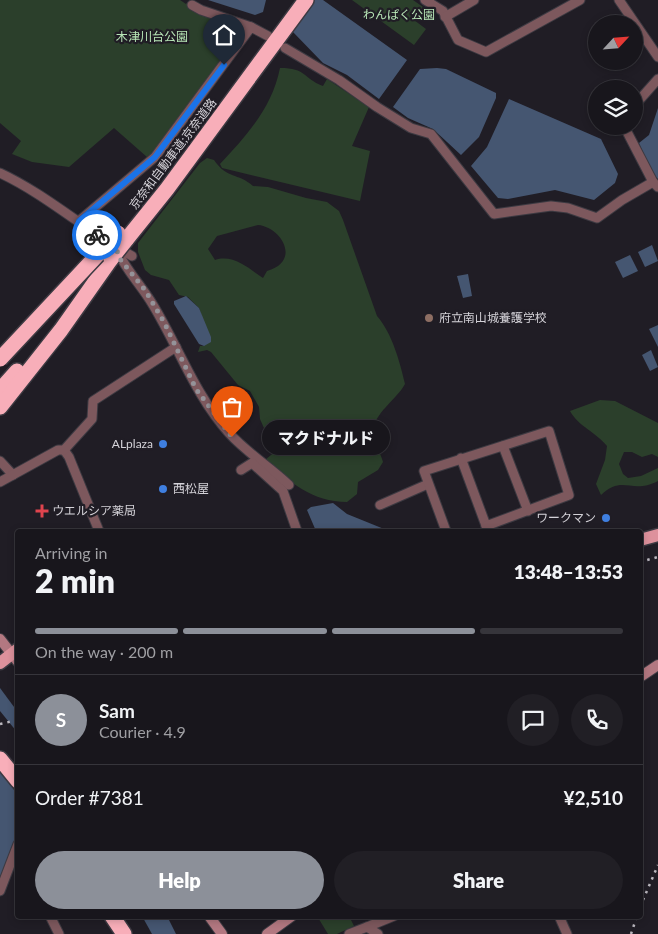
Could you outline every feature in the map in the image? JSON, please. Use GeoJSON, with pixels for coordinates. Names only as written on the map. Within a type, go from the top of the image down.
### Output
{"type":"FeatureCollection","features":[{"type":"Feature","properties":{"kind":"highway","name":"京奈和自動車道;京奈道路"},"geometry":{"type":"LineString","coordinates":[[115,244],[208,133],[306,0]]}},
{"type":"Feature","properties":{"kind":"highway"},"geometry":{"type":"LineString","coordinates":[[0,360],[115,244]]}},
{"type":"Feature","properties":{"kind":"highway"},"geometry":{"type":"LineString","coordinates":[[0,390],[115,244]]}},
{"type":"Feature","properties":{"kind":"highway"},"geometry":{"type":"LineString","coordinates":[[0,407],[61,330],[115,244]]}},
{"type":"Feature","properties":{"kind":"highway"},"geometry":{"type":"LineString","coordinates":[[0,759],[15,777]]}},
{"type":"Feature","properties":{"kind":"highway"},"geometry":{"type":"LineString","coordinates":[[114,919],[124,934]]}},
{"type":"Feature","properties":{"kind":"main road"},"geometry":{"type":"LineString","coordinates":[[643,539],[658,535]]}},
{"type":"Feature","properties":{"kind":"street"},"geometry":{"type":"LineString","coordinates":[[425,0],[443,12],[458,40],[486,52],[580,0]]}},
{"type":"Feature","properties":{"kind":"street"},"geometry":{"type":"LineString","coordinates":[[445,17],[474,0]]}},
{"type":"Feature","properties":{"kind":"street"},"geometry":{"type":"LineString","coordinates":[[619,0],[658,57]]}},
{"type":"Feature","properties":{"kind":"street"},"geometry":{"type":"LineString","coordinates":[[192,5],[201,10],[252,27],[339,80],[377,108],[411,128],[431,134],[494,214],[551,206],[568,208],[597,218],[622,200],[655,184],[629,135]]}},
{"type":"Feature","properties":{"kind":"street"},"geometry":{"type":"LineString","coordinates":[[79,221],[155,157],[252,27]]}},
{"type":"Feature","properties":{"kind":"street"},"geometry":{"type":"LineString","coordinates":[[643,96],[658,79]]}},
{"type":"Feature","properties":{"kind":"street"},"geometry":{"type":"LineString","coordinates":[[0,172],[19,182],[132,256]]}},
{"type":"Feature","properties":{"kind":"street"},"geometry":{"type":"LineString","coordinates":[[115,244],[120,259],[145,290],[196,389],[228,431],[289,485]]}},
{"type":"Feature","properties":{"kind":"street"},"geometry":{"type":"LineString","coordinates":[[0,482],[58,450],[64,450],[92,419],[93,401],[176,347]]}},
{"type":"Feature","properties":{"kind":"street"},"geometry":{"type":"LineString","coordinates":[[445,529],[424,471],[461,458],[549,431],[569,495],[528,510],[487,529],[461,458]]}},
{"type":"Feature","properties":{"kind":"street"},"geometry":{"type":"LineString","coordinates":[[503,446],[528,510]]}},
{"type":"Feature","properties":{"kind":"street"},"geometry":{"type":"LineString","coordinates":[[64,450],[69,456],[98,529]]}},
{"type":"Feature","properties":{"kind":"street"},"geometry":{"type":"LineString","coordinates":[[0,461],[13,475]]}},
{"type":"Feature","properties":{"kind":"street"},"geometry":{"type":"LineString","coordinates":[[241,470],[252,463],[283,491],[296,529]]}},
{"type":"Feature","properties":{"kind":"street"},"geometry":{"type":"LineString","coordinates":[[380,505],[428,484]]}},
{"type":"Feature","properties":{"kind":"street"},"geometry":{"type":"LineString","coordinates":[[0,639],[10,658]]}},
{"type":"Feature","properties":{"kind":"street"},"geometry":{"type":"LineString","coordinates":[[643,675],[658,665]]}},
{"type":"Feature","properties":{"kind":"street"},"geometry":{"type":"LineString","coordinates":[[0,891],[15,852]]}},
{"type":"Feature","properties":{"kind":"street"},"geometry":{"type":"LineString","coordinates":[[52,919],[59,934]]}},
{"type":"Feature","properties":{"kind":"street"},"geometry":{"type":"LineString","coordinates":[[211,919],[222,934]]}},
{"type":"Feature","properties":{"kind":"street"},"geometry":{"type":"LineString","coordinates":[[267,934],[288,919]]}},
{"type":"Feature","properties":{"kind":"street"},"geometry":{"type":"LineString","coordinates":[[349,934],[386,919]]}},
{"type":"Feature","properties":{"kind":"street"},"geometry":{"type":"LineString","coordinates":[[560,919],[567,934]]}},
{"type":"Feature","properties":{"kind":"street"},"geometry":{"type":"LineString","coordinates":[[366,927],[378,934]]}},
{"type":"Feature","properties":{"kind":"green space","name":"木津川台公園"},"geometry":{"type":"Polygon","coordinates":[[[0,0],[180,0],[186,4],[190,0],[197,5],[245,22],[241,35],[154,153],[147,157],[114,128],[69,167],[32,162],[12,154],[21,141],[0,123],[0,0]]]}},
{"type":"Feature","properties":{"kind":"green space","name":"わんぱく公園"},"geometry":{"type":"Polygon","coordinates":[[[352,0],[413,0],[423,7],[414,20],[426,29],[414,45],[352,0]]]}},
{"type":"Feature","properties":{"kind":"green space"},"geometry":{"type":"Polygon","coordinates":[[[280,68],[289,68],[300,72],[323,86],[327,79],[369,107],[352,146],[370,151],[360,201],[222,168],[220,164],[249,131],[265,108],[280,68]]]}},
{"type":"Feature","properties":{"kind":"green space"},"geometry":{"type":"Polygon","coordinates":[[[207,158],[214,160],[224,171],[253,186],[268,187],[327,202],[339,211],[343,220],[377,316],[395,348],[405,384],[381,413],[374,425],[373,435],[383,462],[378,470],[358,482],[357,494],[347,502],[323,499],[312,495],[283,476],[265,460],[277,450],[267,435],[260,419],[259,407],[250,391],[238,385],[211,352],[207,350],[198,352],[200,346],[204,346],[203,320],[199,308],[188,297],[179,295],[169,280],[151,275],[145,270],[138,252],[138,243],[200,163],[207,158]],[[258,225],[217,236],[208,249],[215,260],[229,259],[235,261],[263,278],[267,271],[278,266],[284,260],[286,253],[280,238],[266,227],[258,225]]]}},
{"type":"Feature","properties":{"kind":"green space"},"geometry":{"type":"Polygon","coordinates":[[[600,400],[615,401],[658,423],[658,457],[652,454],[642,457],[632,452],[624,452],[619,464],[623,474],[628,478],[641,476],[658,468],[658,481],[641,486],[615,486],[601,495],[596,484],[605,460],[607,446],[578,421],[570,411],[600,400]]]}},
{"type":"Feature","properties":{"kind":"green space"},"geometry":{"type":"Polygon","coordinates":[[[319,919],[350,919],[354,926],[337,934],[328,934],[319,919]]]}},
{"type":"Feature","properties":{"kind":"water"},"geometry":{"type":"Polygon","coordinates":[[[208,0],[266,0],[263,12],[255,15],[208,0]]]}},
{"type":"Feature","properties":{"kind":"water"},"geometry":{"type":"Polygon","coordinates":[[[314,0],[323,0],[407,60],[379,99],[347,75],[323,63],[292,31],[314,0]]]}},
{"type":"Feature","properties":{"kind":"water"},"geometry":{"type":"Polygon","coordinates":[[[420,69],[446,69],[496,93],[496,98],[479,137],[461,155],[433,129],[408,118],[393,107],[420,69]]]}},
{"type":"Feature","properties":{"kind":"water"},"geometry":{"type":"Polygon","coordinates":[[[509,99],[588,133],[588,135],[601,139],[618,174],[615,183],[594,200],[555,190],[508,199],[498,198],[471,166],[487,147],[509,99]]]}},
{"type":"Feature","properties":{"kind":"water"},"geometry":{"type":"Polygon","coordinates":[[[658,108],[658,179],[652,173],[639,143],[649,135],[658,108]]]}},
{"type":"Feature","properties":{"kind":"water"},"geometry":{"type":"Polygon","coordinates":[[[652,245],[658,261],[645,267],[638,252],[652,245]]]}},
{"type":"Feature","properties":{"kind":"water"},"geometry":{"type":"Polygon","coordinates":[[[630,255],[638,271],[623,278],[615,262],[630,255]]]}},
{"type":"Feature","properties":{"kind":"water"},"geometry":{"type":"Polygon","coordinates":[[[468,274],[472,296],[463,298],[457,276],[468,274]]]}},
{"type":"Feature","properties":{"kind":"water"},"geometry":{"type":"Polygon","coordinates":[[[186,296],[199,308],[211,337],[211,342],[204,346],[199,344],[174,304],[174,301],[186,296]]]}},
{"type":"Feature","properties":{"kind":"water"},"geometry":{"type":"Polygon","coordinates":[[[658,325],[658,347],[649,329],[658,325]]]}},
{"type":"Feature","properties":{"kind":"water"},"geometry":{"type":"Polygon","coordinates":[[[651,350],[658,367],[650,371],[642,355],[651,350]]]}},
{"type":"Feature","properties":{"kind":"water"},"geometry":{"type":"Polygon","coordinates":[[[333,503],[347,514],[384,529],[315,529],[307,510],[311,507],[333,503]]]}},
{"type":"Feature","properties":{"kind":"water"},"geometry":{"type":"Polygon","coordinates":[[[0,688],[15,708],[15,730],[0,711],[0,688]]]}},
{"type":"Feature","properties":{"kind":"water"},"geometry":{"type":"Polygon","coordinates":[[[0,772],[15,791],[15,839],[0,881],[0,772]]]}},
{"type":"Feature","properties":{"kind":"water"},"geometry":{"type":"Polygon","coordinates":[[[144,919],[168,919],[176,934],[152,934],[144,919]]]}},
{"type":"Feature","properties":{"kind":"railway"},"geometry":{"type":"LineString","coordinates":[[643,561],[658,557]]}},
{"type":"Feature","properties":{"kind":"railway"},"geometry":{"type":"LineString","coordinates":[[0,724],[15,721]]}},
{"type":"Feature","properties":{"kind":"railway"},"geometry":{"type":"LineString","coordinates":[[643,900],[658,865]]}},
{"type":"Feature","properties":{"kind":"railway"},"geometry":{"type":"LineString","coordinates":[[631,934],[636,919]]}},
{"type":"Feature","properties":{"kind":"way so far"},"geometry":{"type":"LineString","coordinates":[[97,235],[116,248],[120,259],[128,266],[145,290],[164,322],[196,389],[232,437]]}},
{"type":"Feature","properties":{"kind":"place","name":"府立南山城養護学校"},"geometry":{"type":"Point","coordinates":[429,318]}},
{"type":"Feature","properties":{"kind":"place","name":"マクドナルド"},"geometry":{"type":"Point","coordinates":[232,437]}},
{"type":"Feature","properties":{"kind":"place","name":"ALplaza"},"geometry":{"type":"Point","coordinates":[163,444]}},
{"type":"Feature","properties":{"kind":"place","name":"西松屋"},"geometry":{"type":"Point","coordinates":[163,489]}},
{"type":"Feature","properties":{"kind":"place","name":"ウエルシア薬局"},"geometry":{"type":"Point","coordinates":[42,511]}},
{"type":"Feature","properties":{"kind":"place","name":"ワークマン"},"geometry":{"type":"Point","coordinates":[606,518]}},
{"type":"Feature","properties":{"kind":"route"},"geometry":{"type":"LineString","coordinates":[[97,235],[79,221],[97,208],[114,191],[155,157],[224,65]]}}]}
